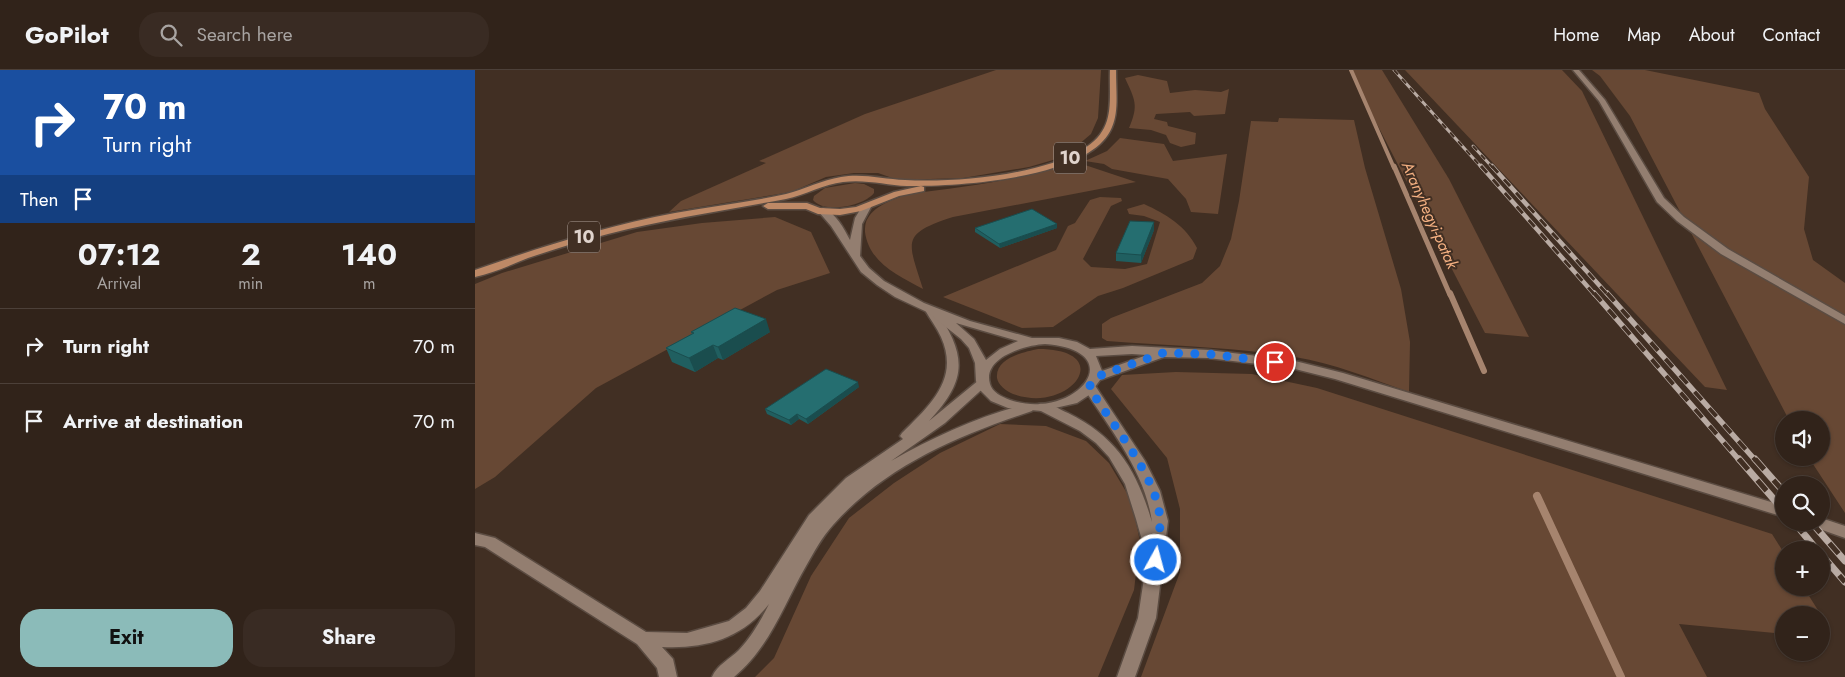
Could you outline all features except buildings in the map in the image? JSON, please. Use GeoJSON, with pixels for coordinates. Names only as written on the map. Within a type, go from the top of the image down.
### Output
{"type":"FeatureCollection","features":[{"type":"Feature","properties":{"kind":"main road","name":"10"},"geometry":{"type":"LineString","coordinates":[[696,212],[765,206],[807,206],[823,212],[849,211],[866,207],[880,200],[909,191],[1040,168],[1078,155],[1102,139],[1112,119],[1113,70]]}},
{"type":"Feature","properties":{"kind":"main road","name":"10"},"geometry":{"type":"LineString","coordinates":[[475,274],[556,245],[607,230],[788,196],[842,179],[906,183],[964,182]]}},
{"type":"Feature","properties":{"kind":"main road"},"geometry":{"type":"LineString","coordinates":[[875,180],[883,184],[886,189],[885,194],[880,200]]}},
{"type":"Feature","properties":{"kind":"main road"},"geometry":{"type":"LineString","coordinates":[[807,206],[803,198],[811,189]]}},
{"type":"Feature","properties":{"kind":"street"},"geometry":{"type":"LineString","coordinates":[[1576,70],[1602,100],[1660,200],[1701,235],[1725,251],[1845,321]]}},
{"type":"Feature","properties":{"kind":"street"},"geometry":{"type":"LineString","coordinates":[[855,256],[857,220],[866,207]]}},
{"type":"Feature","properties":{"kind":"street"},"geometry":{"type":"LineString","coordinates":[[823,212],[832,218],[864,269],[878,282],[931,310],[1033,341],[1063,342],[1077,346],[1088,353],[1096,364],[1093,382],[1153,490],[1160,521],[1147,618],[1126,677]]}},
{"type":"Feature","properties":{"kind":"street"},"geometry":{"type":"LineString","coordinates":[[931,310],[973,345],[988,393],[999,401],[1012,406],[1027,408],[1044,407],[1070,400],[1093,382],[1163,353]]}},
{"type":"Feature","properties":{"kind":"street"},"geometry":{"type":"LineString","coordinates":[[888,456],[933,409],[951,381],[954,367],[950,346],[931,310]]}},
{"type":"Feature","properties":{"kind":"street"},"geometry":{"type":"LineString","coordinates":[[643,639],[687,641],[718,633],[735,626],[752,613],[766,596],[814,519],[851,482],[941,420],[983,377],[990,360],[1017,345],[1033,341]]}},
{"type":"Feature","properties":{"kind":"street"},"geometry":{"type":"LineString","coordinates":[[1088,353],[1132,350],[1208,354],[1291,364],[1339,376],[1775,509]]}},
{"type":"Feature","properties":{"kind":"street"},"geometry":{"type":"LineString","coordinates":[[1044,407],[1085,428],[1116,456],[1135,489],[1143,510],[1156,560]]}},
{"type":"Feature","properties":{"kind":"street"},"geometry":{"type":"LineString","coordinates":[[721,677],[749,652],[763,632],[800,562],[826,522],[855,493],[884,472],[952,434],[1027,408]]}},
{"type":"Feature","properties":{"kind":"street"},"geometry":{"type":"LineString","coordinates":[[1830,527],[1845,532]]}},
{"type":"Feature","properties":{"kind":"street"},"geometry":{"type":"LineString","coordinates":[[475,539],[489,542],[643,639],[666,665],[668,677]]}},
{"type":"Feature","properties":{"kind":"shaded area"},"geometry":{"type":"Polygon","coordinates":[[[996,70],[1101,70],[1098,118],[1091,134],[1078,145],[1053,160],[1029,167],[963,178],[898,180],[878,173],[854,173],[826,177],[791,192],[669,212],[681,201],[766,163],[759,161],[865,114],[996,70]]]}},
{"type":"Feature","properties":{"kind":"shaded area"},"geometry":{"type":"Polygon","coordinates":[[[1349,70],[1382,70],[1449,179],[1529,337],[1485,333],[1349,70]]]}},
{"type":"Feature","properties":{"kind":"shaded area"},"geometry":{"type":"Polygon","coordinates":[[[1405,70],[1562,70],[1582,91],[1727,390],[1705,387],[1405,70]]]}},
{"type":"Feature","properties":{"kind":"shaded area"},"geometry":{"type":"Polygon","coordinates":[[[1592,70],[1645,70],[1759,93],[1765,109],[1809,177],[1804,229],[1813,260],[1845,283],[1845,513],[1830,490],[1830,476],[1821,476],[1814,466],[1830,466],[1830,411],[1784,411],[1630,116],[1600,76],[1592,70]]]}},
{"type":"Feature","properties":{"kind":"shaded area"},"geometry":{"type":"Polygon","coordinates":[[[1138,75],[1167,81],[1170,93],[1195,90],[1221,92],[1229,89],[1225,114],[1194,116],[1190,112],[1156,114],[1154,119],[1167,122],[1168,126],[1196,133],[1195,144],[1181,147],[1170,143],[1166,135],[1151,130],[1129,128],[1134,114],[1135,103],[1125,78],[1138,75]]]}},
{"type":"Feature","properties":{"kind":"shaded area"},"geometry":{"type":"Polygon","coordinates":[[[1279,118],[1354,120],[1365,168],[1401,289],[1410,342],[1409,392],[1338,367],[1295,357],[1225,349],[1107,341],[1102,338],[1102,324],[1111,318],[1202,283],[1220,266],[1231,239],[1239,201],[1251,121],[1278,122],[1279,118]]]}},
{"type":"Feature","properties":{"kind":"shaded area"},"geometry":{"type":"Polygon","coordinates":[[[1120,138],[1164,144],[1173,161],[1227,154],[1218,214],[1191,212],[1186,199],[1168,179],[1112,169],[1104,164],[1085,161],[1107,151],[1120,138]]]}},
{"type":"Feature","properties":{"kind":"shaded area"},"geometry":{"type":"Polygon","coordinates":[[[1076,162],[1136,182],[953,217],[924,229],[916,235],[912,250],[923,289],[887,267],[872,252],[868,243],[865,230],[871,213],[880,206],[897,198],[908,194],[972,186],[1035,174],[1076,162]]]}},
{"type":"Feature","properties":{"kind":"shaded area"},"geometry":{"type":"Polygon","coordinates":[[[855,183],[864,184],[874,189],[874,193],[862,202],[844,207],[826,207],[813,200],[814,196],[825,188],[855,183]]]}},
{"type":"Feature","properties":{"kind":"shaded area"},"geometry":{"type":"Polygon","coordinates":[[[1100,197],[1121,198],[1122,201],[1111,206],[1083,259],[1091,267],[1125,269],[1147,264],[1160,222],[1144,216],[1129,214],[1127,209],[1144,204],[1168,217],[1187,233],[1197,248],[1193,259],[1123,288],[1098,296],[1053,327],[1022,328],[943,297],[1056,250],[1068,226],[1075,223],[1090,200],[1100,197]]]}},
{"type":"Feature","properties":{"kind":"shaded area"},"geometry":{"type":"Polygon","coordinates":[[[775,217],[811,232],[830,273],[777,290],[596,388],[495,477],[475,489],[475,284],[502,273],[637,232],[702,223],[775,217]]]}},
{"type":"Feature","properties":{"kind":"shaded area"},"geometry":{"type":"Polygon","coordinates":[[[1038,349],[1062,352],[1076,359],[1081,369],[1077,379],[1067,389],[1053,396],[1034,398],[1013,394],[1003,388],[997,378],[1001,365],[1011,357],[1038,349]]]}},
{"type":"Feature","properties":{"kind":"shaded area"},"geometry":{"type":"Polygon","coordinates":[[[1176,372],[1252,374],[1317,388],[1772,534],[1776,541],[1775,596],[1809,596],[1815,606],[1775,606],[1775,633],[1679,624],[1707,677],[1141,677],[1180,572],[1180,509],[1167,458],[1111,389],[1122,375],[1176,372]]]}},
{"type":"Feature","properties":{"kind":"shaded area"},"geometry":{"type":"Polygon","coordinates":[[[1000,424],[1046,426],[1086,441],[1109,463],[1131,500],[1140,541],[1134,590],[1098,677],[755,677],[774,658],[811,576],[849,518],[894,483],[940,453],[1000,424]]]}},
{"type":"Feature","properties":{"kind":"waterway","name":"Aranyhegyi-patak"},"geometry":{"type":"LineString","coordinates":[[1351,70],[1394,168]]}},
{"type":"Feature","properties":{"kind":"waterway","name":"Aranyhegyi-patak"},"geometry":{"type":"LineString","coordinates":[[1394,166],[1450,295]]}},
{"type":"Feature","properties":{"kind":"waterway","name":"Aranyhegyi-patak"},"geometry":{"type":"LineString","coordinates":[[1450,293],[1484,371]]}},
{"type":"Feature","properties":{"kind":"waterway","name":"Aranyhegyi-patak"},"geometry":{"type":"LineString","coordinates":[[1537,496],[1621,677]]}},
{"type":"Feature","properties":{"kind":"railway"},"geometry":{"type":"LineString","coordinates":[[1394,70],[1482,168]]}},
{"type":"Feature","properties":{"kind":"railway"},"geometry":{"type":"LineString","coordinates":[[1473,146],[1493,168]]}},
{"type":"Feature","properties":{"kind":"railway"},"geometry":{"type":"LineString","coordinates":[[1481,166],[1595,295]]}},
{"type":"Feature","properties":{"kind":"railway"},"geometry":{"type":"LineString","coordinates":[[1492,166],[1608,295]]}},
{"type":"Feature","properties":{"kind":"railway"},"geometry":{"type":"LineString","coordinates":[[1594,293],[1740,461]]}},
{"type":"Feature","properties":{"kind":"railway"},"geometry":{"type":"LineString","coordinates":[[1607,293],[1756,461]]}},
{"type":"Feature","properties":{"kind":"railway"},"geometry":{"type":"LineString","coordinates":[[1739,459],[1775,501]]}},
{"type":"Feature","properties":{"kind":"railway"},"geometry":{"type":"LineString","coordinates":[[1755,459],[1775,482]]}},
{"type":"Feature","properties":{"kind":"railway"},"geometry":{"type":"LineString","coordinates":[[1801,531],[1810,541]]}},
{"type":"Feature","properties":{"kind":"railway"},"geometry":{"type":"LineString","coordinates":[[1819,531],[1845,561]]}},
{"type":"Feature","properties":{"kind":"railway"},"geometry":{"type":"LineString","coordinates":[[1830,564],[1845,582]]}},
{"type":"Feature","properties":{"kind":"route"},"geometry":{"type":"LineString","coordinates":[[1156,560],[1160,521],[1153,490],[1138,461],[1089,387],[1096,377],[1163,353],[1208,354],[1275,362]]}}]}
